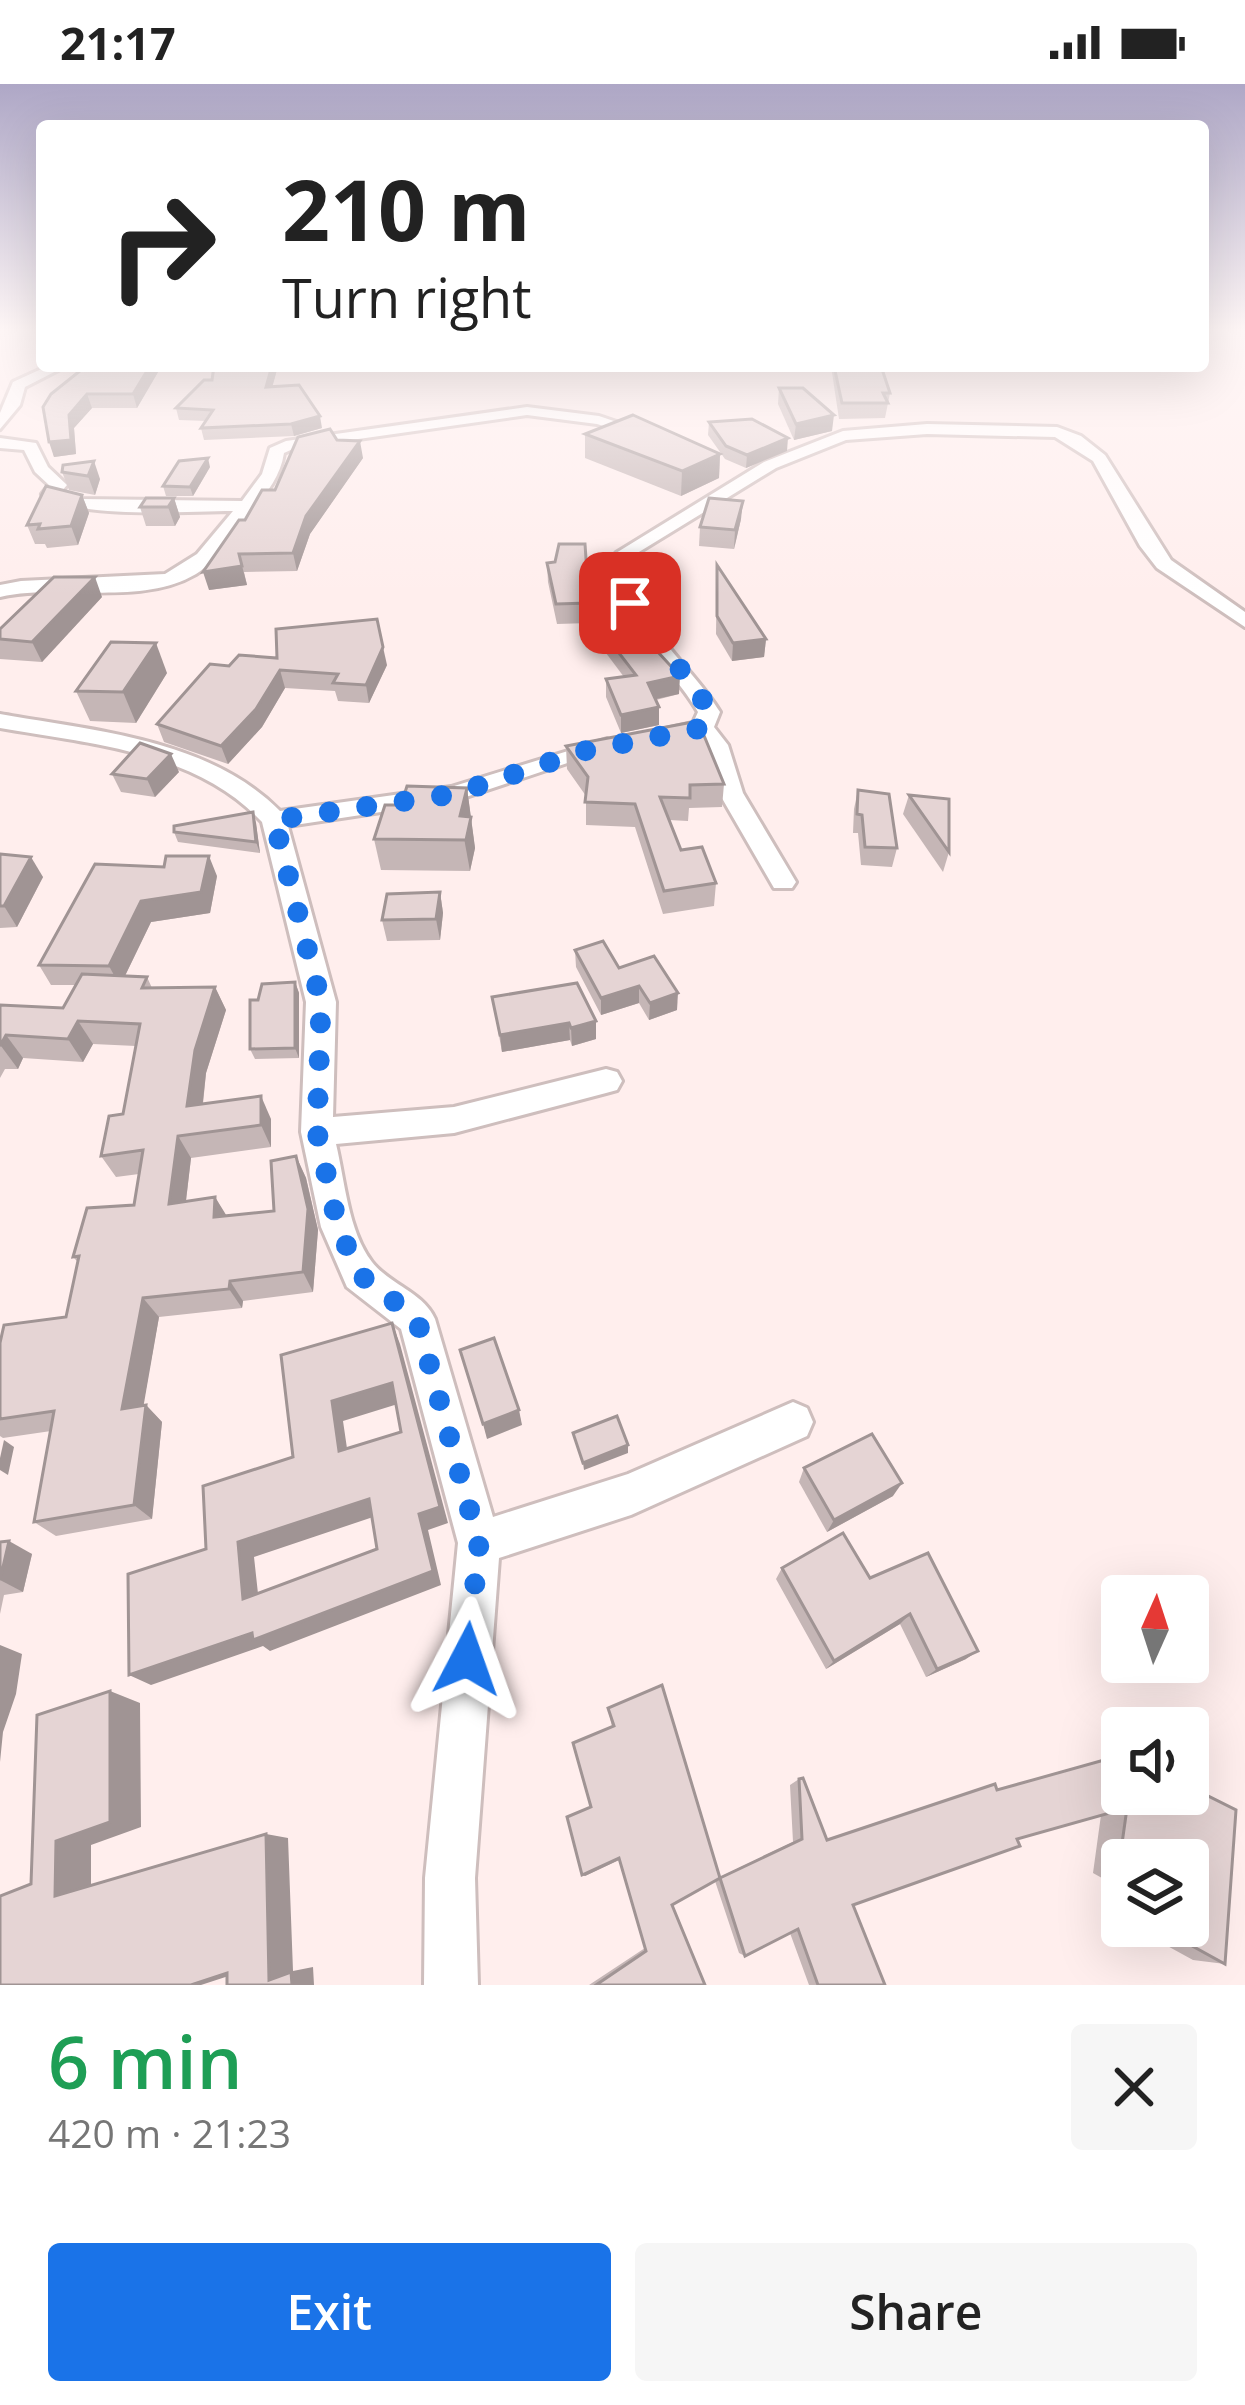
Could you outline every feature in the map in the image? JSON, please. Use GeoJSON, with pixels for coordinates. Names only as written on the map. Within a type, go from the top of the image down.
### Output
{"type":"FeatureCollection","features":[{"type":"Feature","properties":{"kind":"street"},"geometry":{"type":"LineString","coordinates":[[0,591],[177,576],[193,567],[246,506],[277,460],[275,452],[326,437],[475,418]]}},
{"type":"Feature","properties":{"kind":"street"},"geometry":{"type":"LineString","coordinates":[[581,418],[657,439]]}},
{"type":"Feature","properties":{"kind":"street"},"geometry":{"type":"LineString","coordinates":[[274,820],[454,794],[584,751],[702,728],[709,722],[702,698],[625,592],[620,569],[630,546],[738,476],[804,448],[859,433],[927,429],[1068,435],[1099,458],[1135,514],[1148,546],[1164,564],[1245,621]]}},
{"type":"Feature","properties":{"kind":"street"},"geometry":{"type":"LineString","coordinates":[[0,443],[30,446],[41,469],[58,485],[50,494],[76,505],[104,510],[140,504],[246,506]]}},
{"type":"Feature","properties":{"kind":"street"},"geometry":{"type":"LineString","coordinates":[[0,721],[158,754],[229,779],[260,799],[274,820],[321,1002],[317,1132],[338,1227],[360,1275],[417,1319],[479,1544],[450,1878],[451,1985]]}},
{"type":"Feature","properties":{"kind":"street"},"geometry":{"type":"LineString","coordinates":[[702,728],[717,745],[731,794],[783,881]]}},
{"type":"Feature","properties":{"kind":"street"},"geometry":{"type":"LineString","coordinates":[[317,1132],[454,1120],[607,1081]]}},
{"type":"Feature","properties":{"kind":"street"},"geometry":{"type":"LineString","coordinates":[[479,1544],[631,1494],[793,1422]]}},
{"type":"Feature","properties":{"kind":"building"},"geometry":{"type":"Polygon","coordinates":[[[45,418],[69,418],[71,440],[49,442],[45,418]]]}},
{"type":"Feature","properties":{"kind":"building"},"geometry":{"type":"Polygon","coordinates":[[[208,418],[314,418],[291,424],[201,428],[208,418]]]}},
{"type":"Feature","properties":{"kind":"building"},"geometry":{"type":"Polygon","coordinates":[[[626,418],[639,418],[720,454],[682,471],[585,434],[626,418]]]}},
{"type":"Feature","properties":{"kind":"building"},"geometry":{"type":"Polygon","coordinates":[[[793,418],[823,418],[796,424],[793,418]]]}},
{"type":"Feature","properties":{"kind":"building"},"geometry":{"type":"Polygon","coordinates":[[[752,419],[788,438],[747,455],[726,446],[709,422],[752,419]]]}},
{"type":"Feature","properties":{"kind":"building"},"geometry":{"type":"Polygon","coordinates":[[[330,429],[337,440],[360,441],[306,516],[293,553],[239,554],[242,566],[203,572],[239,520],[245,520],[262,490],[275,490],[298,437],[330,429]]]}},
{"type":"Feature","properties":{"kind":"building"},"geometry":{"type":"Polygon","coordinates":[[[208,458],[190,487],[163,486],[179,461],[208,458]]]}},
{"type":"Feature","properties":{"kind":"building"},"geometry":{"type":"Polygon","coordinates":[[[94,461],[88,476],[62,472],[63,465],[94,461]]]}},
{"type":"Feature","properties":{"kind":"building"},"geometry":{"type":"Polygon","coordinates":[[[46,486],[82,495],[71,526],[38,529],[40,524],[27,525],[46,486]]]}},
{"type":"Feature","properties":{"kind":"building"},"geometry":{"type":"Polygon","coordinates":[[[146,498],[174,498],[168,507],[140,507],[146,498]]]}},
{"type":"Feature","properties":{"kind":"building"},"geometry":{"type":"Polygon","coordinates":[[[709,498],[743,501],[735,530],[700,527],[709,498]]]}},
{"type":"Feature","properties":{"kind":"building"},"geometry":{"type":"Polygon","coordinates":[[[559,544],[585,544],[589,603],[556,604],[547,563],[555,562],[559,544]]]}},
{"type":"Feature","properties":{"kind":"building"},"geometry":{"type":"Polygon","coordinates":[[[717,565],[766,639],[733,643],[717,616],[717,565]]]}},
{"type":"Feature","properties":{"kind":"building"},"geometry":{"type":"Polygon","coordinates":[[[54,577],[95,577],[32,642],[0,639],[0,629],[54,577]]]}},
{"type":"Feature","properties":{"kind":"building"},"geometry":{"type":"Polygon","coordinates":[[[377,619],[383,647],[366,685],[333,683],[338,674],[280,670],[256,709],[221,746],[157,724],[210,664],[229,666],[239,655],[277,658],[276,629],[377,619]]]}},
{"type":"Feature","properties":{"kind":"building"},"geometry":{"type":"Polygon","coordinates":[[[633,625],[680,676],[648,683],[659,707],[621,715],[606,679],[636,675],[602,631],[633,625]]]}},
{"type":"Feature","properties":{"kind":"building"},"geometry":{"type":"Polygon","coordinates":[[[111,642],[156,643],[123,692],[76,691],[111,642]]]}},
{"type":"Feature","properties":{"kind":"building"},"geometry":{"type":"Polygon","coordinates":[[[698,721],[724,784],[690,785],[690,798],[660,797],[681,850],[702,847],[716,883],[664,891],[635,804],[585,802],[588,777],[566,746],[698,721]]]}},
{"type":"Feature","properties":{"kind":"building"},"geometry":{"type":"Polygon","coordinates":[[[140,743],[171,754],[147,779],[112,774],[140,743]]]}},
{"type":"Feature","properties":{"kind":"building"},"geometry":{"type":"Polygon","coordinates":[[[407,786],[467,788],[460,816],[471,817],[466,840],[374,839],[385,805],[401,805],[407,786]]]}},
{"type":"Feature","properties":{"kind":"building"},"geometry":{"type":"Polygon","coordinates":[[[858,790],[889,794],[897,848],[865,847],[862,815],[857,814],[858,790]]]}},
{"type":"Feature","properties":{"kind":"building"},"geometry":{"type":"Polygon","coordinates":[[[909,795],[949,799],[949,852],[909,795]]]}},
{"type":"Feature","properties":{"kind":"building"},"geometry":{"type":"Polygon","coordinates":[[[253,812],[256,842],[174,832],[174,826],[253,812]]]}},
{"type":"Feature","properties":{"kind":"building"},"geometry":{"type":"Polygon","coordinates":[[[0,854],[31,857],[4,906],[0,906],[0,854]]]}},
{"type":"Feature","properties":{"kind":"building"},"geometry":{"type":"Polygon","coordinates":[[[166,856],[209,856],[201,892],[141,901],[109,966],[39,965],[95,864],[164,867],[166,856]]]}},
{"type":"Feature","properties":{"kind":"building"},"geometry":{"type":"Polygon","coordinates":[[[440,892],[436,919],[382,920],[387,894],[440,892]]]}},
{"type":"Feature","properties":{"kind":"building"},"geometry":{"type":"Polygon","coordinates":[[[603,941],[619,968],[654,956],[678,993],[650,1003],[639,986],[601,998],[575,950],[603,941]]]}},
{"type":"Feature","properties":{"kind":"building"},"geometry":{"type":"Polygon","coordinates":[[[82,974],[147,977],[142,988],[215,987],[195,1050],[187,1106],[261,1096],[261,1125],[178,1136],[169,1204],[215,1197],[214,1217],[274,1211],[271,1161],[296,1156],[308,1209],[303,1272],[230,1281],[229,1289],[143,1298],[122,1409],[146,1405],[134,1505],[34,1522],[54,1411],[0,1419],[0,1343],[4,1325],[66,1317],[79,1256],[73,1257],[87,1208],[134,1205],[143,1150],[101,1156],[109,1116],[123,1114],[140,1024],[78,1021],[68,1039],[6,1035],[0,1046],[0,1005],[63,1008],[82,974]]]}},
{"type":"Feature","properties":{"kind":"building"},"geometry":{"type":"Polygon","coordinates":[[[295,982],[295,1048],[250,1049],[250,1000],[258,1000],[262,984],[295,982]]]}},
{"type":"Feature","properties":{"kind":"building"},"geometry":{"type":"Polygon","coordinates":[[[577,983],[596,1021],[500,1035],[492,997],[577,983]]]}},
{"type":"Feature","properties":{"kind":"building"},"geometry":{"type":"Polygon","coordinates":[[[392,1323],[440,1507],[419,1514],[433,1571],[253,1640],[252,1633],[129,1675],[128,1574],[206,1549],[203,1486],[293,1457],[281,1355],[392,1323]],[[392,1383],[332,1401],[339,1451],[401,1432],[392,1383]],[[369,1499],[238,1542],[243,1599],[377,1549],[369,1499]]]}},
{"type":"Feature","properties":{"kind":"building"},"geometry":{"type":"Polygon","coordinates":[[[494,1338],[519,1410],[483,1424],[460,1350],[494,1338]]]}},
{"type":"Feature","properties":{"kind":"building"},"geometry":{"type":"Polygon","coordinates":[[[617,1416],[628,1445],[583,1463],[573,1433],[617,1416]]]}},
{"type":"Feature","properties":{"kind":"building"},"geometry":{"type":"Polygon","coordinates":[[[872,1434],[902,1483],[834,1520],[804,1468],[872,1434]]]}},
{"type":"Feature","properties":{"kind":"building"},"geometry":{"type":"Polygon","coordinates":[[[843,1533],[870,1578],[928,1553],[978,1651],[937,1669],[910,1614],[834,1661],[782,1568],[843,1533]]]}},
{"type":"Feature","properties":{"kind":"building"},"geometry":{"type":"Polygon","coordinates":[[[9,1541],[0,1580],[0,1542],[9,1541]]]}},
{"type":"Feature","properties":{"kind":"building"},"geometry":{"type":"Polygon","coordinates":[[[662,1685],[720,1878],[672,1905],[705,1985],[596,1985],[646,1951],[619,1858],[582,1875],[567,1817],[591,1807],[573,1743],[614,1726],[608,1708],[662,1685]]]}},
{"type":"Feature","properties":{"kind":"building"},"geometry":{"type":"Polygon","coordinates":[[[110,1691],[110,1822],[56,1841],[55,1896],[266,1834],[269,1980],[291,1972],[292,1985],[227,1985],[227,1973],[191,1985],[0,1985],[0,1896],[31,1884],[37,1715],[110,1691]]]}},
{"type":"Feature","properties":{"kind":"building"},"geometry":{"type":"Polygon","coordinates":[[[1101,1761],[1102,1815],[1017,1839],[1020,1846],[853,1905],[885,1985],[818,1985],[798,1929],[745,1956],[720,1878],[802,1839],[799,1779],[803,1778],[827,1840],[995,1784],[997,1790],[1101,1761]]]}},
{"type":"Feature","properties":{"kind":"building"},"geometry":{"type":"Polygon","coordinates":[[[1209,1796],[1236,1810],[1225,1964],[1194,1947],[1209,1947],[1209,1839],[1123,1839],[1126,1815],[1209,1815],[1209,1796]]]}},
{"type":"Feature","properties":{"kind":"route"},"geometry":{"type":"LineString","coordinates":[[467,1659],[479,1544],[417,1319],[360,1275],[338,1227],[317,1132],[321,1002],[274,820],[454,794],[584,751],[702,728],[709,722],[702,698],[630,603]]}}]}
